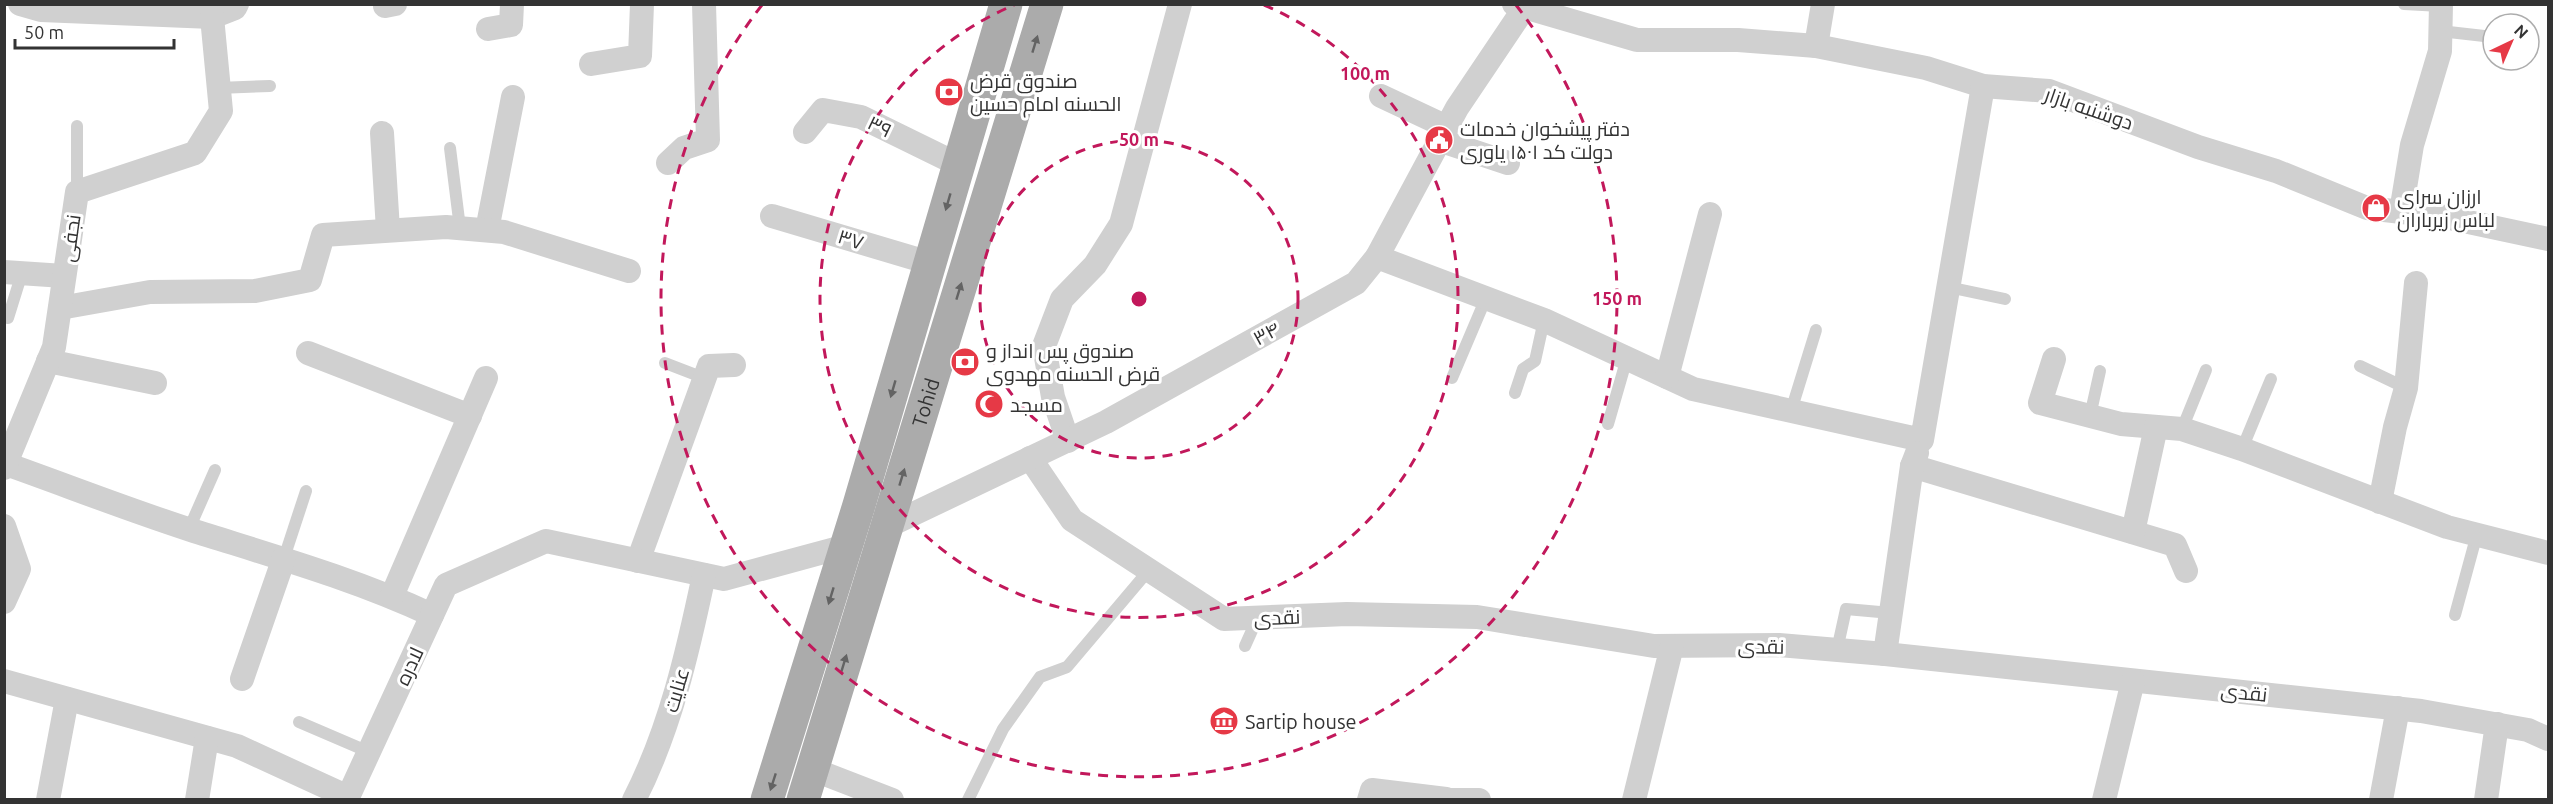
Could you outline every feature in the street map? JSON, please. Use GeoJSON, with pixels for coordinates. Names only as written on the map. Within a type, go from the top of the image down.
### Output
{"type":"FeatureCollection","features":[{"type":"Feature","properties":{"kind":"main road","name":"Tohid"},"geometry":{"type":"LineString","coordinates":[[767,800],[846,546],[1006,4]]}},
{"type":"Feature","properties":{"kind":"main road","name":"Tohid"},"geometry":{"type":"LineString","coordinates":[[802,800],[1047,4]]}},
{"type":"Feature","properties":{"kind":"main road"},"geometry":{"type":"LineString","coordinates":[[803,686],[834,696]]}},
{"type":"Feature","properties":{"kind":"street"},"geometry":{"type":"LineString","coordinates":[[20,4],[41,9],[212,17],[235,8],[237,4]]}},
{"type":"Feature","properties":{"kind":"street"},"geometry":{"type":"LineString","coordinates":[[488,29],[511,25],[512,4]]}},
{"type":"Feature","properties":{"kind":"street"},"geometry":{"type":"LineString","coordinates":[[591,64],[639,56],[642,4]]}},
{"type":"Feature","properties":{"kind":"street"},"geometry":{"type":"LineString","coordinates":[[668,163],[684,148],[708,140],[704,4]]}},
{"type":"Feature","properties":{"kind":"street"},"geometry":{"type":"LineString","coordinates":[[1068,441],[1053,397],[1044,346],[1062,299],[1095,265],[1122,224],[1180,4]]}},
{"type":"Feature","properties":{"kind":"street"},"geometry":{"type":"LineString","coordinates":[[1816,46],[1823,4]]}},
{"type":"Feature","properties":{"kind":"street"},"geometry":{"type":"LineString","coordinates":[[2401,212],[2412,145],[2440,51],[2441,5]]}},
{"type":"Feature","properties":{"kind":"street","name":"۳۴"},"geometry":{"type":"LineString","coordinates":[[886,527],[1106,422],[1356,283],[1377,257],[1443,134],[1520,6]]}},
{"type":"Feature","properties":{"kind":"street","name":"دوشنبه بازار"},"geometry":{"type":"LineString","coordinates":[[1520,6],[1636,40],[1726,40],[1816,46],[1926,68],[1983,86],[2049,92],[2198,147],[2276,171],[2367,208],[2445,217],[2548,239]]}},
{"type":"Feature","properties":{"kind":"street","name":"نجفی"},"geometry":{"type":"LineString","coordinates":[[5,466],[54,347],[77,192],[195,153],[221,111],[212,17]]}},
{"type":"Feature","properties":{"kind":"street"},"geometry":{"type":"LineString","coordinates":[[1885,654],[1912,466],[1922,440],[1983,86]]}},
{"type":"Feature","properties":{"kind":"street"},"geometry":{"type":"LineString","coordinates":[[1381,96],[1443,134],[1508,163]]}},
{"type":"Feature","properties":{"kind":"street"},"geometry":{"type":"LineString","coordinates":[[487,231],[513,97]]}},
{"type":"Feature","properties":{"kind":"street","name":"۳۹"},"geometry":{"type":"LineString","coordinates":[[805,132],[823,110],[861,117],[959,165]]}},
{"type":"Feature","properties":{"kind":"street"},"geometry":{"type":"LineString","coordinates":[[382,133],[388,230]]}},
{"type":"Feature","properties":{"kind":"street"},"geometry":{"type":"LineString","coordinates":[[1667,377],[1710,214]]}},
{"type":"Feature","properties":{"kind":"street","name":"۳۷"},"geometry":{"type":"LineString","coordinates":[[772,216],[930,263]]}},
{"type":"Feature","properties":{"kind":"street"},"geometry":{"type":"LineString","coordinates":[[60,308],[150,292],[255,291],[310,280],[323,235],[388,230],[460,228],[504,232],[629,271]]}},
{"type":"Feature","properties":{"kind":"street"},"geometry":{"type":"LineString","coordinates":[[1377,257],[1544,320],[1693,389],[1922,440]]}},
{"type":"Feature","properties":{"kind":"street"},"geometry":{"type":"LineString","coordinates":[[13,273],[64,276]]}},
{"type":"Feature","properties":{"kind":"street"},"geometry":{"type":"LineString","coordinates":[[2380,502],[2395,427],[2406,388],[2416,283]]}},
{"type":"Feature","properties":{"kind":"street"},"geometry":{"type":"LineString","coordinates":[[308,354],[470,416]]}},
{"type":"Feature","properties":{"kind":"street"},"geometry":{"type":"LineString","coordinates":[[2054,359],[2040,403],[2121,424],[2182,429],[2447,527],[2548,553]]}},
{"type":"Feature","properties":{"kind":"street"},"geometry":{"type":"LineString","coordinates":[[48,360],[155,383]]}},
{"type":"Feature","properties":{"kind":"street"},"geometry":{"type":"LineString","coordinates":[[638,561],[709,366],[734,365]]}},
{"type":"Feature","properties":{"kind":"street"},"geometry":{"type":"LineString","coordinates":[[392,596],[486,378]]}},
{"type":"Feature","properties":{"kind":"street"},"geometry":{"type":"LineString","coordinates":[[2133,532],[2156,427]]}},
{"type":"Feature","properties":{"kind":"street","name":"نقدی"},"geometry":{"type":"LineString","coordinates":[[1030,458],[1072,520],[1224,619],[1347,614],[1477,618],[1654,646],[1779,645],[1885,654],[2398,708],[2528,730],[2548,739]]}},
{"type":"Feature","properties":{"kind":"street"},"geometry":{"type":"LineString","coordinates":[[5,466],[189,529],[284,558],[392,596],[432,615]]}},
{"type":"Feature","properties":{"kind":"street"},"geometry":{"type":"LineString","coordinates":[[1912,466],[2175,545],[2186,571]]}},
{"type":"Feature","properties":{"kind":"street"},"geometry":{"type":"LineString","coordinates":[[4,602],[19,569],[5,526]]}},
{"type":"Feature","properties":{"kind":"street","name":"لادره"},"geometry":{"type":"LineString","coordinates":[[4,681],[237,746],[348,797],[446,585],[546,541],[723,579],[846,546]]}},
{"type":"Feature","properties":{"kind":"street"},"geometry":{"type":"LineString","coordinates":[[242,679],[284,558]]}},
{"type":"Feature","properties":{"kind":"street","name":"عنایت"},"geometry":{"type":"LineString","coordinates":[[634,800],[666,723],[690,642],[704,575]]}},
{"type":"Feature","properties":{"kind":"street"},"geometry":{"type":"LineString","coordinates":[[1634,800],[1672,645]]}},
{"type":"Feature","properties":{"kind":"street"},"geometry":{"type":"LineString","coordinates":[[2104,800],[2133,681]]}},
{"type":"Feature","properties":{"kind":"street"},"geometry":{"type":"LineString","coordinates":[[48,800],[67,699]]}},
{"type":"Feature","properties":{"kind":"street"},"geometry":{"type":"LineString","coordinates":[[2381,800],[2398,708]]}},
{"type":"Feature","properties":{"kind":"street"},"geometry":{"type":"LineString","coordinates":[[2486,800],[2497,724]]}},
{"type":"Feature","properties":{"kind":"street"},"geometry":{"type":"LineString","coordinates":[[197,800],[207,738]]}},
{"type":"Feature","properties":{"kind":"street"},"geometry":{"type":"LineString","coordinates":[[812,769],[892,800]]}},
{"type":"Feature","properties":{"kind":"street"},"geometry":{"type":"LineString","coordinates":[[1369,800],[1372,790],[1446,799],[1479,800]]}},
{"type":"Feature","properties":{"kind":"lane"},"geometry":{"type":"LineString","coordinates":[[2404,4],[2441,5]]}},
{"type":"Feature","properties":{"kind":"lane"},"geometry":{"type":"LineString","coordinates":[[2440,31],[2481,36]]}},
{"type":"Feature","properties":{"kind":"lane"},"geometry":{"type":"LineString","coordinates":[[219,88],[270,86]]}},
{"type":"Feature","properties":{"kind":"lane"},"geometry":{"type":"LineString","coordinates":[[77,192],[78,126]]}},
{"type":"Feature","properties":{"kind":"lane"},"geometry":{"type":"LineString","coordinates":[[450,148],[460,228]]}},
{"type":"Feature","properties":{"kind":"lane"},"geometry":{"type":"LineString","coordinates":[[8,318],[13,273]]}},
{"type":"Feature","properties":{"kind":"lane"},"geometry":{"type":"LineString","coordinates":[[1948,287],[2005,299]]}},
{"type":"Feature","properties":{"kind":"lane"},"geometry":{"type":"LineString","coordinates":[[1452,378],[1486,298]]}},
{"type":"Feature","properties":{"kind":"lane"},"geometry":{"type":"LineString","coordinates":[[1515,393],[1523,369],[1535,361],[1544,320]]}},
{"type":"Feature","properties":{"kind":"lane"},"geometry":{"type":"LineString","coordinates":[[1791,411],[1816,330]]}},
{"type":"Feature","properties":{"kind":"lane"},"geometry":{"type":"LineString","coordinates":[[1608,424],[1627,358]]}},
{"type":"Feature","properties":{"kind":"lane"},"geometry":{"type":"LineString","coordinates":[[665,363],[704,378]]}},
{"type":"Feature","properties":{"kind":"lane"},"geometry":{"type":"LineString","coordinates":[[2360,366],[2406,388]]}},
{"type":"Feature","properties":{"kind":"lane"},"geometry":{"type":"LineString","coordinates":[[2182,429],[2206,370]]}},
{"type":"Feature","properties":{"kind":"lane"},"geometry":{"type":"LineString","coordinates":[[2090,416],[2100,371]]}},
{"type":"Feature","properties":{"kind":"lane"},"geometry":{"type":"LineString","coordinates":[[2241,449],[2271,379]]}},
{"type":"Feature","properties":{"kind":"lane"},"geometry":{"type":"LineString","coordinates":[[189,529],[216,470]]}},
{"type":"Feature","properties":{"kind":"lane"},"geometry":{"type":"LineString","coordinates":[[284,558],[306,491]]}},
{"type":"Feature","properties":{"kind":"lane"},"geometry":{"type":"LineString","coordinates":[[2455,615],[2477,534]]}},
{"type":"Feature","properties":{"kind":"lane"},"geometry":{"type":"LineString","coordinates":[[968,800],[1003,729],[1040,677],[1067,668],[1149,570]]}},
{"type":"Feature","properties":{"kind":"lane"},"geometry":{"type":"LineString","coordinates":[[1837,650],[1846,609],[1891,613]]}},
{"type":"Feature","properties":{"kind":"lane"},"geometry":{"type":"LineString","coordinates":[[1245,646],[1258,617]]}},
{"type":"Feature","properties":{"kind":"lane"},"geometry":{"type":"LineString","coordinates":[[299,722],[369,752]]}},
{"type":"Feature","properties":{"kind":"place","name":"صندوق قرض الحسنه امام حسین"},"geometry":{"type":"Point","coordinates":[949,92]}},
{"type":"Feature","properties":{"kind":"place","name":"دفتر پیشخوان خدمات دولت کد ۱۵۰۱ یاوری"},"geometry":{"type":"Point","coordinates":[1439,140]}},
{"type":"Feature","properties":{"kind":"place","name":"ارزان سرای لباس زیرباران"},"geometry":{"type":"Point","coordinates":[2376,208]}},
{"type":"Feature","properties":{"kind":"place","name":"صندوق پس انداز و قرض الحسنه مهدوی"},"geometry":{"type":"Point","coordinates":[965,362]}},
{"type":"Feature","properties":{"kind":"place","name":"مسجد"},"geometry":{"type":"Point","coordinates":[989,404]}},
{"type":"Feature","properties":{"kind":"place","name":"Sartip house"},"geometry":{"type":"Point","coordinates":[1224,721]}}]}
